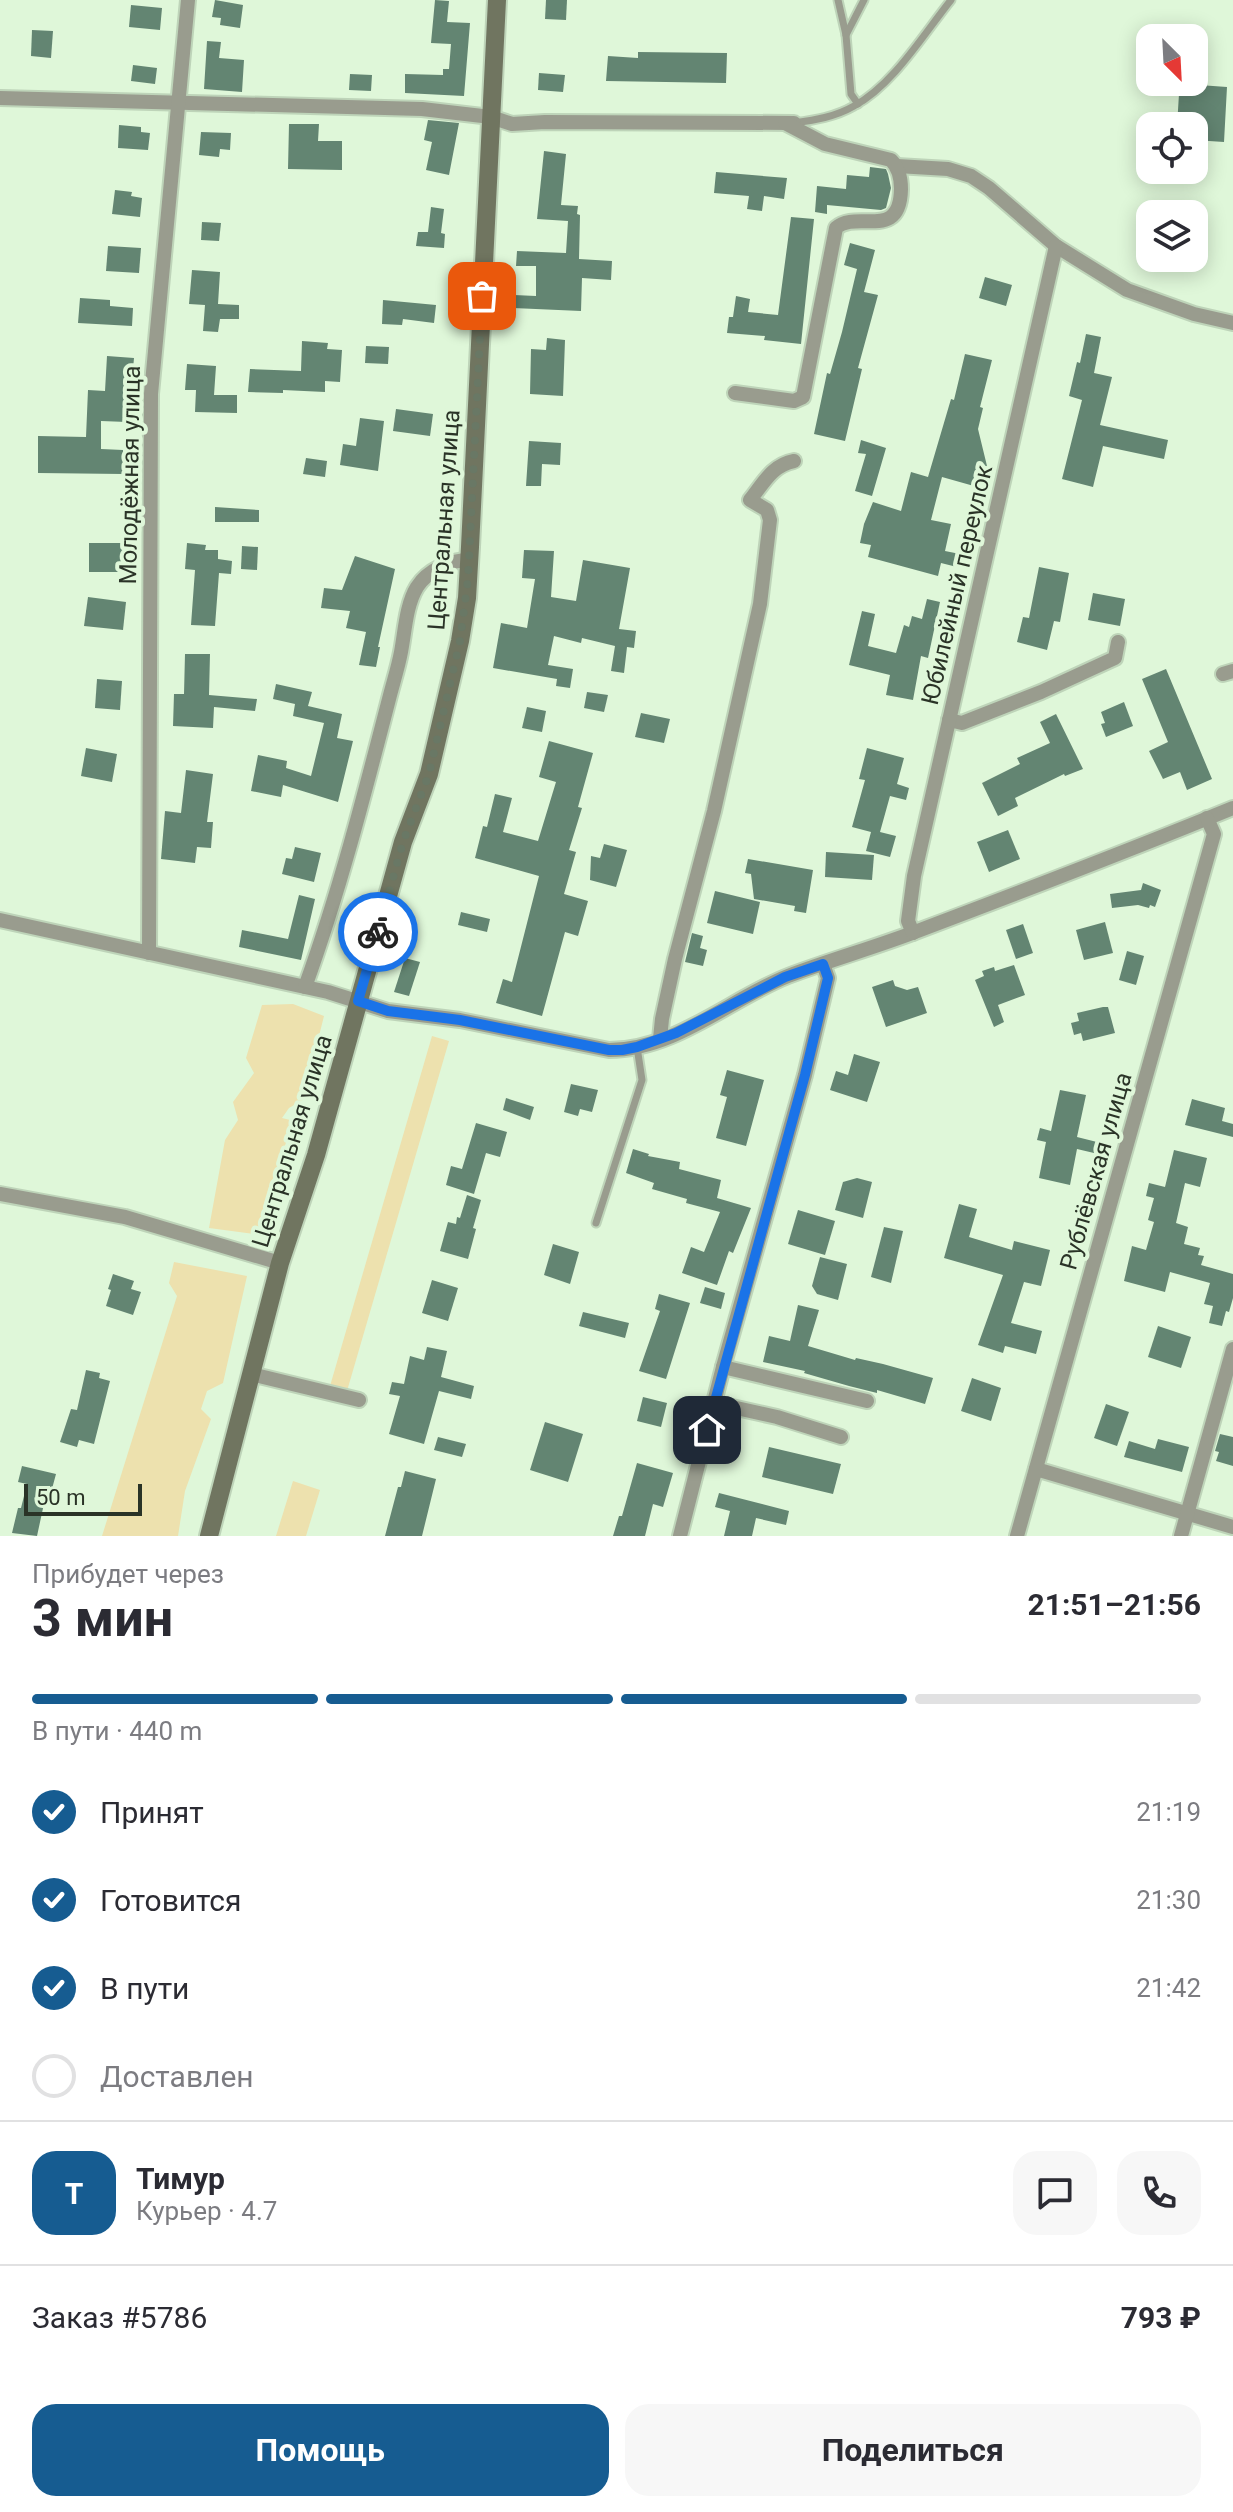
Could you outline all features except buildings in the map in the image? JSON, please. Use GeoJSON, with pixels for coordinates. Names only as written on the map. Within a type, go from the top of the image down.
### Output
{"type":"FeatureCollection","features":[{"type":"Feature","properties":{"kind":"street","name":"Молодёжная улица"},"geometry":{"type":"LineString","coordinates":[[149,953],[151,394],[188,0]]}},
{"type":"Feature","properties":{"kind":"street","name":"Центральная улица"},"geometry":{"type":"LineString","coordinates":[[209,1536],[280,1263],[316,1155],[403,842],[429,774],[460,641],[467,598],[497,0]]}},
{"type":"Feature","properties":{"kind":"street"},"geometry":{"type":"LineString","coordinates":[[0,98],[422,109],[491,117],[512,124],[789,123],[817,141],[891,160],[897,166],[901,184],[900,200],[893,214],[886,220],[873,223],[853,221],[836,228],[803,397],[794,401],[735,393]]}},
{"type":"Feature","properties":{"kind":"street"},"geometry":{"type":"LineString","coordinates":[[897,166],[948,169],[971,176],[1056,246],[1127,290],[1194,314],[1233,323]]}},
{"type":"Feature","properties":{"kind":"street","name":"Юбилейный переулок"},"geometry":{"type":"LineString","coordinates":[[913,933],[908,921],[914,876],[1056,246]]}},
{"type":"Feature","properties":{"kind":"street"},"geometry":{"type":"LineString","coordinates":[[660,1039],[675,959],[714,811],[760,604],[770,520],[767,510],[750,500],[776,468],[784,462],[794,461]]}},
{"type":"Feature","properties":{"kind":"street"},"geometry":{"type":"LineString","coordinates":[[305,987],[376,752],[411,601],[418,585],[431,573],[457,560],[469,560]]}},
{"type":"Feature","properties":{"kind":"street"},"geometry":{"type":"LineString","coordinates":[[949,720],[962,723],[1115,658],[1118,642]]}},
{"type":"Feature","properties":{"kind":"street"},"geometry":{"type":"LineString","coordinates":[[0,920],[305,987],[388,1011],[460,1020],[609,1050],[637,1047],[660,1039],[785,977],[913,933],[1233,808]]}},
{"type":"Feature","properties":{"kind":"street","name":"Рублёвская улица"},"geometry":{"type":"LineString","coordinates":[[1017,1536],[1214,834],[1207,818]]}},
{"type":"Feature","properties":{"kind":"street"},"geometry":{"type":"LineString","coordinates":[[680,1536],[723,1367],[805,1075],[828,978],[823,964]]}},
{"type":"Feature","properties":{"kind":"street"},"geometry":{"type":"LineString","coordinates":[[0,1194],[125,1217],[280,1263]]}},
{"type":"Feature","properties":{"kind":"street"},"geometry":{"type":"LineString","coordinates":[[1181,1536],[1233,1349]]}},
{"type":"Feature","properties":{"kind":"street"},"geometry":{"type":"LineString","coordinates":[[723,1367],[867,1401]]}},
{"type":"Feature","properties":{"kind":"street"},"geometry":{"type":"LineString","coordinates":[[251,1374],[359,1400]]}},
{"type":"Feature","properties":{"kind":"street"},"geometry":{"type":"LineString","coordinates":[[714,1403],[777,1417],[841,1437]]}},
{"type":"Feature","properties":{"kind":"street"},"geometry":{"type":"LineString","coordinates":[[1036,1469],[1233,1527]]}},
{"type":"Feature","properties":{"kind":"lane"},"geometry":{"type":"LineString","coordinates":[[838,0],[846,35],[851,94],[858,104]]}},
{"type":"Feature","properties":{"kind":"lane"},"geometry":{"type":"LineString","coordinates":[[846,35],[864,0]]}},
{"type":"Feature","properties":{"kind":"lane"},"geometry":{"type":"LineString","coordinates":[[789,123],[836,115],[870,96],[892,74],[951,0]]}},
{"type":"Feature","properties":{"kind":"lane"},"geometry":{"type":"LineString","coordinates":[[596,1223],[642,1080],[637,1047]]}},
{"type":"Feature","properties":{"kind":"shaded area"},"geometry":{"type":"Polygon","coordinates":[[[293,1004],[324,1016],[303,1100],[289,1108],[282,1118],[294,1121],[273,1178],[261,1235],[209,1228],[225,1140],[238,1120],[233,1102],[254,1073],[246,1058],[262,1005],[293,1004]]]}},
{"type":"Feature","properties":{"kind":"shaded area"},"geometry":{"type":"Polygon","coordinates":[[[432,1036],[449,1041],[347,1391],[330,1386],[432,1036]]]}},
{"type":"Feature","properties":{"kind":"shaded area"},"geometry":{"type":"Polygon","coordinates":[[[174,1262],[247,1276],[223,1383],[207,1391],[201,1409],[211,1419],[185,1491],[178,1536],[102,1536],[177,1296],[169,1283],[174,1262]]]}},
{"type":"Feature","properties":{"kind":"shaded area"},"geometry":{"type":"Polygon","coordinates":[[[293,1481],[320,1490],[306,1536],[276,1536],[293,1481]]]}},
{"type":"Feature","properties":{"kind":"way so far"},"geometry":{"type":"LineString","coordinates":[[378,932],[403,842],[429,774],[460,641],[467,598],[482,296]]}},
{"type":"Feature","properties":{"kind":"route"},"geometry":{"type":"LineString","coordinates":[[378,932],[358,1001],[388,1011],[460,1020],[609,1050],[637,1047],[676,1033],[785,977],[823,964],[828,978],[805,1075],[707,1430]]}}]}
